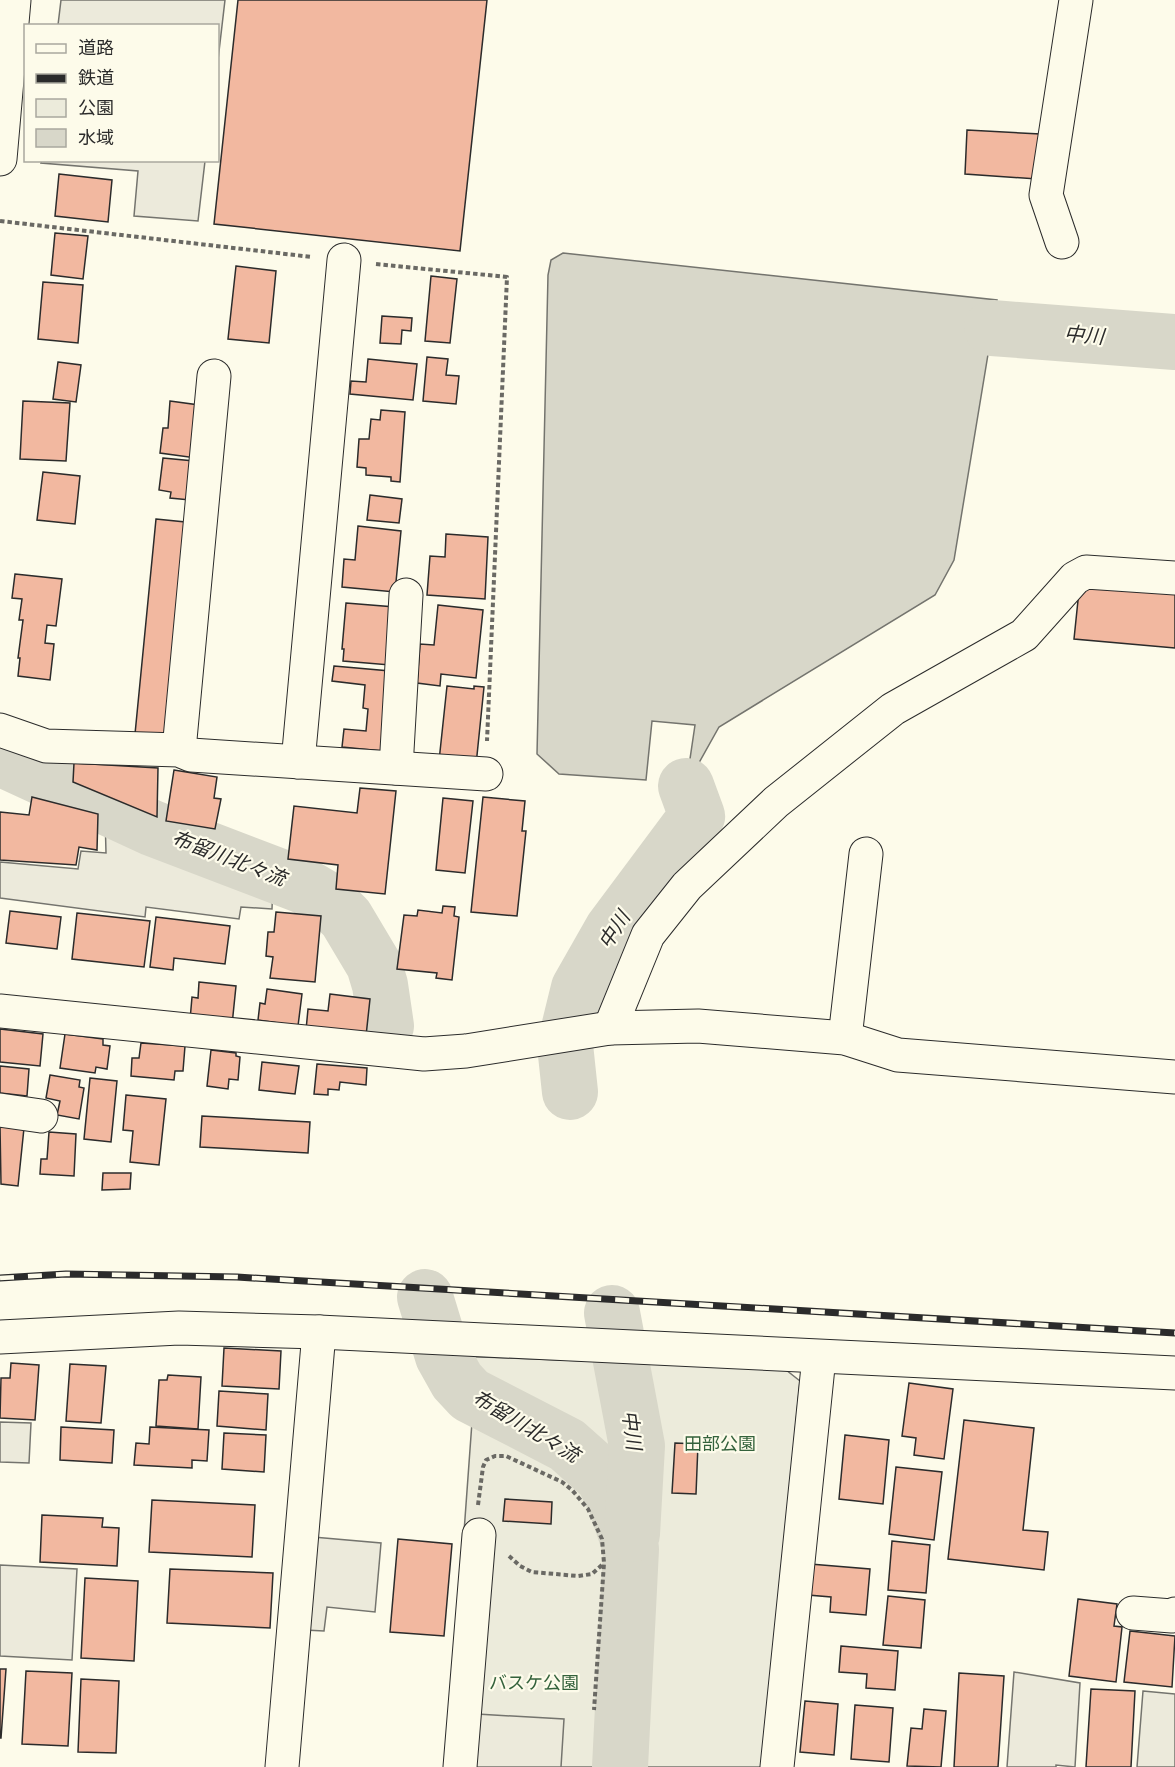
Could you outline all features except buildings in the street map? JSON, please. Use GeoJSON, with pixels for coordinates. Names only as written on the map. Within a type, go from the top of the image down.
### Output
{"type":"FeatureCollection","features":[{"type":"Feature","properties":{"kind":"street"},"geometry":{"type":"LineString","coordinates":[[0,159],[14,0]]}},
{"type":"Feature","properties":{"kind":"street"},"geometry":{"type":"LineString","coordinates":[[1062,242],[1046,195],[1076,0]]}},
{"type":"Feature","properties":{"kind":"street"},"geometry":{"type":"LineString","coordinates":[[298,762],[344,260]]}},
{"type":"Feature","properties":{"kind":"street"},"geometry":{"type":"LineString","coordinates":[[179,750],[214,376]]}},
{"type":"Feature","properties":{"kind":"street"},"geometry":{"type":"LineString","coordinates":[[610,1028],[648,935],[687,886],[776,802],[893,709],[1024,635],[1075,578],[1086,572],[1175,578]]}},
{"type":"Feature","properties":{"kind":"street"},"geometry":{"type":"LineString","coordinates":[[396,768],[406,595]]}},
{"type":"Feature","properties":{"kind":"street"},"geometry":{"type":"LineString","coordinates":[[0,730],[46,746],[179,750],[190,755],[486,774]]}},
{"type":"Feature","properties":{"kind":"street"},"geometry":{"type":"LineString","coordinates":[[845,1038],[866,854]]}},
{"type":"Feature","properties":{"kind":"street"},"geometry":{"type":"LineString","coordinates":[[0,1011],[424,1054],[466,1051],[610,1028],[698,1026],[845,1038],[898,1055],[1175,1077]]}},
{"type":"Feature","properties":{"kind":"street"},"geometry":{"type":"LineString","coordinates":[[0,1110],[41,1116]]}},
{"type":"Feature","properties":{"kind":"street"},"geometry":{"type":"LineString","coordinates":[[0,1337],[179,1328],[319,1332],[1175,1373]]}},
{"type":"Feature","properties":{"kind":"street"},"geometry":{"type":"LineString","coordinates":[[282,1767],[319,1332]]}},
{"type":"Feature","properties":{"kind":"street"},"geometry":{"type":"LineString","coordinates":[[777,1767],[819,1357]]}},
{"type":"Feature","properties":{"kind":"street"},"geometry":{"type":"LineString","coordinates":[[460,1767],[478,1535]]}},
{"type":"Feature","properties":{"kind":"street"},"geometry":{"type":"LineString","coordinates":[[1133,1613],[1172,1616],[1175,1614]]}},
{"type":"Feature","properties":{"kind":"path"},"geometry":{"type":"LineString","coordinates":[[0,221],[507,278],[486,774]]}},
{"type":"Feature","properties":{"kind":"path"},"geometry":{"type":"LineString","coordinates":[[594,1710],[604,1563],[602,1539],[588,1509],[562,1482],[506,1456],[495,1456],[486,1460],[476,1518],[478,1535],[491,1540],[520,1566],[532,1572],[578,1576],[592,1574],[604,1563]]}},
{"type":"Feature","properties":{"kind":"green space","name":"バスケ公園"},"geometry":{"type":"Polygon","coordinates":[[[453,1356],[615,1362],[627,1437],[612,1767],[447,1767],[473,1408],[453,1356]]]}},
{"type":"Feature","properties":{"kind":"green space","name":"田部公園"},"geometry":{"type":"Polygon","coordinates":[[[638,1363],[786,1370],[800,1381],[763,1767],[630,1767],[646,1431],[638,1363]]]}},
{"type":"Feature","properties":{"kind":"shaded area"},"geometry":{"type":"Polygon","coordinates":[[[61,0],[225,0],[219,51],[219,24],[58,24],[61,0]]]}},
{"type":"Feature","properties":{"kind":"shaded area"},"geometry":{"type":"Polygon","coordinates":[[[205,162],[198,221],[134,216],[138,171],[41,163],[205,162]]]}},
{"type":"Feature","properties":{"kind":"shaded area"},"geometry":{"type":"Polygon","coordinates":[[[105,814],[273,884],[272,909],[241,907],[239,919],[146,907],[145,917],[0,898],[0,862],[78,869],[81,851],[106,853],[105,814]]]}},
{"type":"Feature","properties":{"kind":"shaded area"},"geometry":{"type":"Polygon","coordinates":[[[0,1422],[31,1423],[29,1463],[0,1462],[0,1422]]]}},
{"type":"Feature","properties":{"kind":"shaded area"},"geometry":{"type":"Polygon","coordinates":[[[313,1537],[381,1543],[375,1612],[327,1607],[324,1631],[305,1630],[313,1537]]]}},
{"type":"Feature","properties":{"kind":"shaded area"},"geometry":{"type":"Polygon","coordinates":[[[0,1565],[77,1569],[72,1660],[0,1656],[0,1565]]]}},
{"type":"Feature","properties":{"kind":"shaded area"},"geometry":{"type":"Polygon","coordinates":[[[1014,1672],[1080,1683],[1075,1767],[1056,1765],[1056,1767],[1007,1767],[1014,1672]]]}},
{"type":"Feature","properties":{"kind":"shaded area"},"geometry":{"type":"Polygon","coordinates":[[[1143,1691],[1175,1694],[1175,1767],[1137,1767],[1143,1691]]]}},
{"type":"Feature","properties":{"kind":"shaded area"},"geometry":{"type":"Polygon","coordinates":[[[477,1714],[564,1719],[561,1767],[474,1767],[477,1714]]]}},
{"type":"Feature","properties":{"kind":"water"},"geometry":{"type":"Polygon","coordinates":[[[563,253],[997,300],[954,560],[935,595],[719,727],[686,786],[695,725],[652,721],[646,780],[559,774],[537,754],[548,275],[551,260],[563,253]]]}},
{"type":"Feature","properties":{"kind":"waterway","name":"中川"},"geometry":{"type":"LineString","coordinates":[[992,328],[1175,342]]}},
{"type":"Feature","properties":{"kind":"waterway","name":"布留川北々流"},"geometry":{"type":"LineString","coordinates":[[0,758],[152,828],[304,886],[328,900],[346,918],[374,965],[380,985],[386,1026]]}},
{"type":"Feature","properties":{"kind":"waterway","name":"中川"},"geometry":{"type":"LineString","coordinates":[[570,1092],[565,1045],[579,988],[612,930],[697,816],[686,786]]}},
{"type":"Feature","properties":{"kind":"waterway","name":"布留川北々流"},"geometry":{"type":"LineString","coordinates":[[425,1297],[443,1356],[457,1381],[470,1395],[567,1445],[603,1477],[615,1501],[631,1549],[620,1767]]}},
{"type":"Feature","properties":{"kind":"waterway","name":"中川"},"geometry":{"type":"LineString","coordinates":[[612,1313],[637,1446],[632,1534]]}},
{"type":"Feature","properties":{"kind":"railway"},"geometry":{"type":"LineString","coordinates":[[0,1278],[66,1274],[237,1277],[1175,1333]]}}]}
